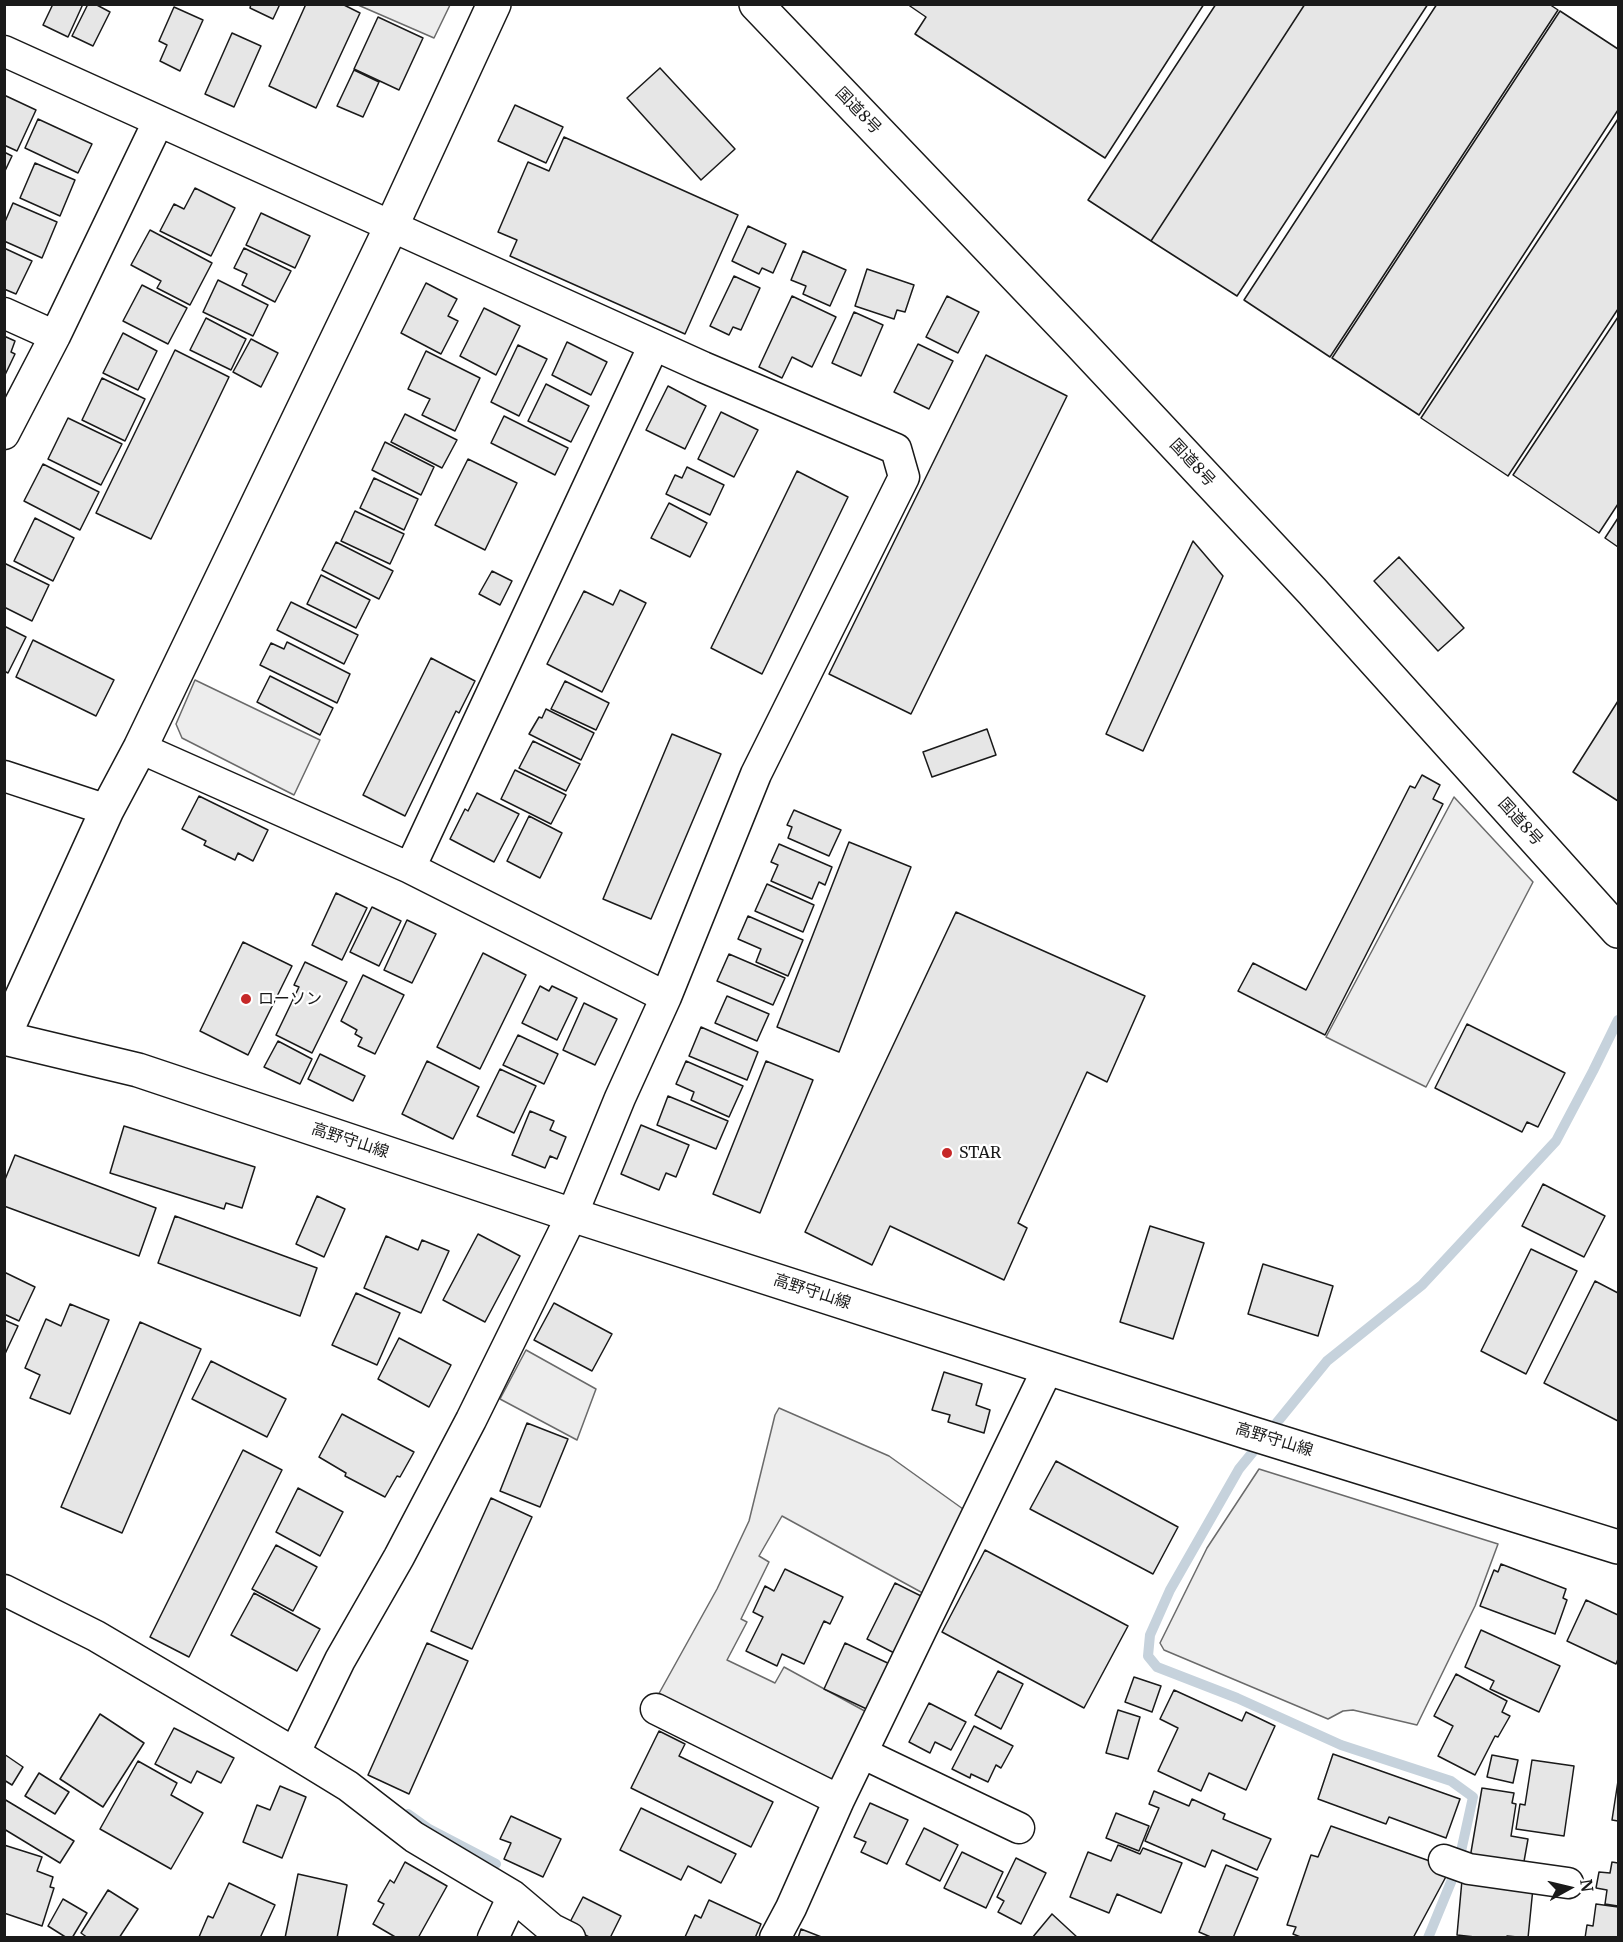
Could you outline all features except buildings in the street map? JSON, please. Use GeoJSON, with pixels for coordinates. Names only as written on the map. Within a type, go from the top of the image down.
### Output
{"type":"FeatureCollection","features":[{"type":"Feature","properties":{"kind":"main road"},"geometry":{"type":"LineString","coordinates":[[4,1037],[107,810],[140,748],[392,225],[494,4]]}},
{"type":"Feature","properties":{"kind":"main road","name":"国道8号"},"geometry":{"type":"LineString","coordinates":[[756,4],[1078,341],[1304,582],[1618,931]]}},
{"type":"Feature","properties":{"kind":"main road","name":"高野守山線"},"geometry":{"type":"LineString","coordinates":[[4,1037],[138,1070],[572,1215],[1247,1432],[1618,1547]]}},
{"type":"Feature","properties":{"kind":"street"},"geometry":{"type":"LineString","coordinates":[[4,51],[654,345],[896,449],[904,477],[756,774],[666,997],[620,1098],[572,1215],[471,1420],[399,1557],[340,1660],[299,1744],[291,1751]]}},
{"type":"Feature","properties":{"kind":"street"},"geometry":{"type":"LineString","coordinates":[[4,434],[55,336],[158,122]]}},
{"type":"Feature","properties":{"kind":"street"},"geometry":{"type":"LineString","coordinates":[[4,314],[55,336]]}},
{"type":"Feature","properties":{"kind":"street"},"geometry":{"type":"LineString","coordinates":[[410,868],[654,345]]}},
{"type":"Feature","properties":{"kind":"street"},"geometry":{"type":"LineString","coordinates":[[140,748],[410,868],[666,997]]}},
{"type":"Feature","properties":{"kind":"street"},"geometry":{"type":"LineString","coordinates":[[4,776],[107,810]]}},
{"type":"Feature","properties":{"kind":"street"},"geometry":{"type":"LineString","coordinates":[[775,1938],[791,1908],[839,1800],[1048,1368]]}},
{"type":"Feature","properties":{"kind":"street"},"geometry":{"type":"LineString","coordinates":[[4,1590],[96,1636],[348,1786],[414,1837],[513,1896],[552,1929],[570,1938]]}},
{"type":"Feature","properties":{"kind":"street"},"geometry":{"type":"LineString","coordinates":[[656,1709],[839,1800]]}},
{"type":"Feature","properties":{"kind":"street"},"geometry":{"type":"LineString","coordinates":[[862,1753],[1019,1828]]}},
{"type":"Feature","properties":{"kind":"street"},"geometry":{"type":"LineString","coordinates":[[1456,1864],[1568,1883]]}},
{"type":"Feature","properties":{"kind":"street"},"geometry":{"type":"LineString","coordinates":[[493,1938],[513,1896]]}},
{"type":"Feature","properties":{"kind":"shaded area"},"geometry":{"type":"Polygon","coordinates":[[[358,5],[450,5],[434,38],[358,5]]]}},
{"type":"Feature","properties":{"kind":"shaded area"},"geometry":{"type":"Polygon","coordinates":[[[195,680],[320,740],[294,795],[182,738],[176,724],[195,680]]]}},
{"type":"Feature","properties":{"kind":"shaded area"},"geometry":{"type":"Polygon","coordinates":[[[1454,797],[1533,882],[1426,1087],[1326,1037],[1454,797]]]}},
{"type":"Feature","properties":{"kind":"shaded area"},"geometry":{"type":"Polygon","coordinates":[[[526,1350],[596,1389],[577,1440],[500,1399],[526,1350]]]}},
{"type":"Feature","properties":{"kind":"shaded area"},"geometry":{"type":"Polygon","coordinates":[[[779,1408],[889,1456],[970,1514],[930,1597],[782,1516],[759,1556],[769,1562],[741,1619],[747,1622],[727,1660],[775,1683],[784,1667],[872,1715],[838,1787],[657,1697],[717,1589],[749,1521],[775,1415],[779,1408]]]}},
{"type":"Feature","properties":{"kind":"shaded area"},"geometry":{"type":"Polygon","coordinates":[[[1259,1469],[1498,1544],[1475,1606],[1417,1725],[1353,1710],[1343,1711],[1328,1719],[1164,1650],[1160,1643],[1207,1548],[1259,1469]]]}},
{"type":"Feature","properties":{"kind":"waterway"},"geometry":{"type":"LineString","coordinates":[[1428,1938],[1458,1865],[1473,1797],[1451,1781],[1341,1745],[1237,1698],[1157,1667],[1148,1656],[1150,1635],[1170,1590],[1239,1469],[1327,1361],[1422,1285],[1556,1141],[1618,1020]]}},
{"type":"Feature","properties":{"kind":"waterway"},"geometry":{"type":"LineString","coordinates":[[408,1814],[429,1829],[496,1864]]}},
{"type":"Feature","properties":{"kind":"place","name":"ローソン"},"geometry":{"type":"Point","coordinates":[246,999]}},
{"type":"Feature","properties":{"kind":"place","name":"STAR"},"geometry":{"type":"Point","coordinates":[947,1153]}}]}
